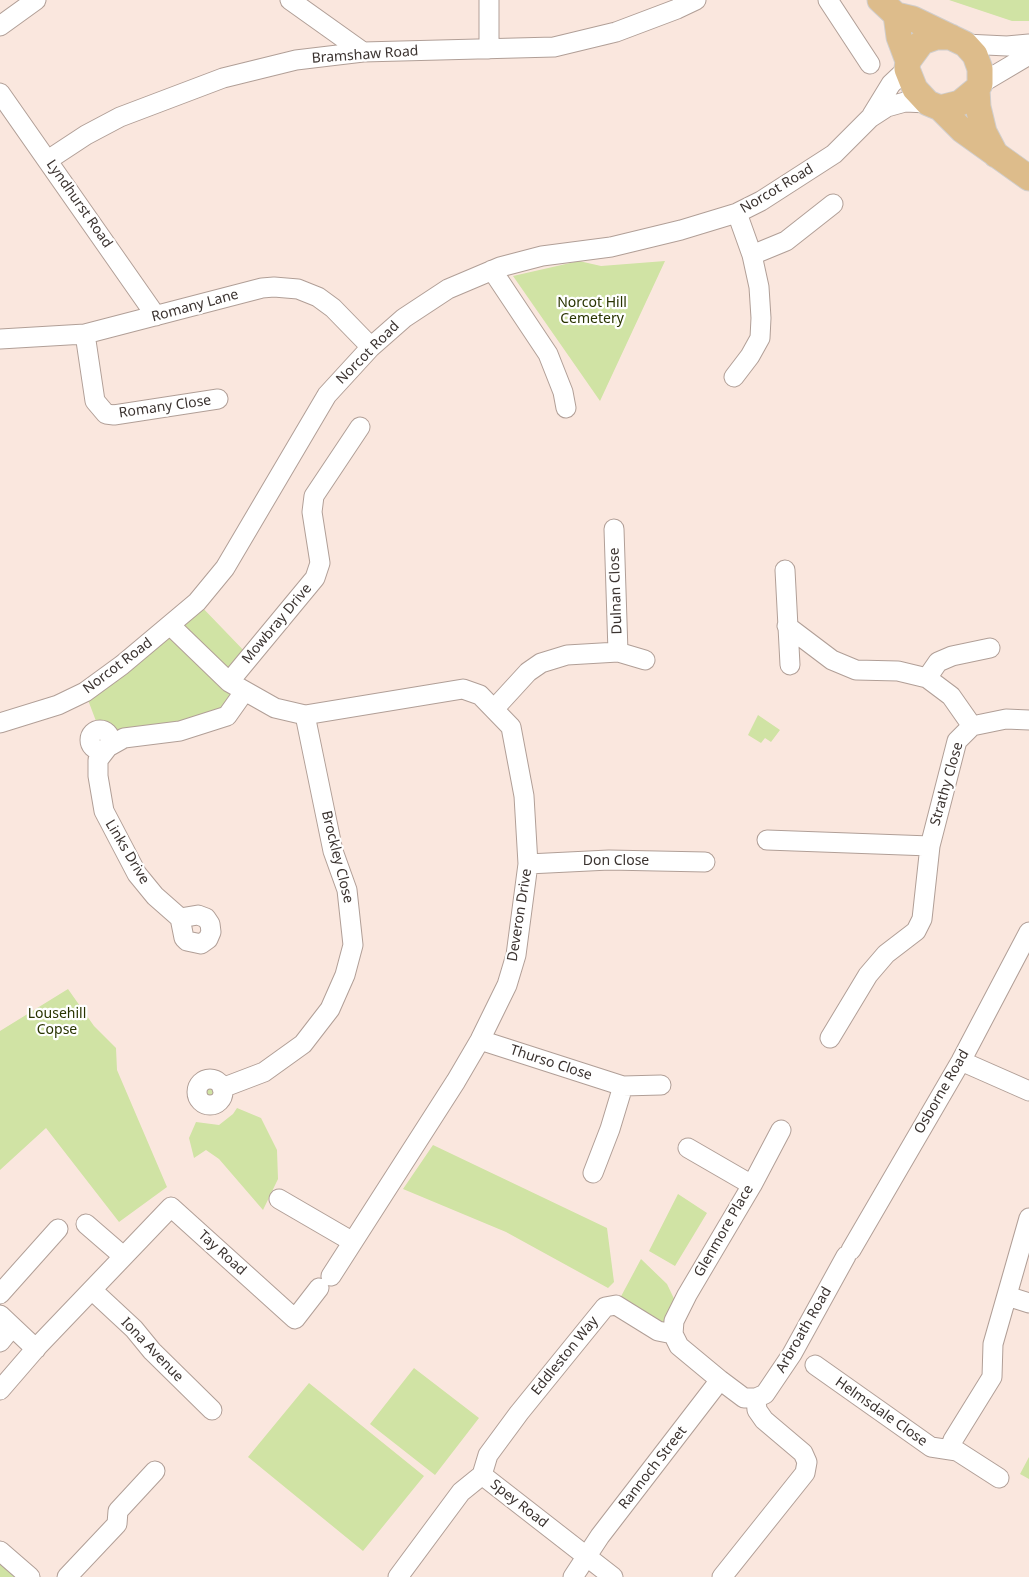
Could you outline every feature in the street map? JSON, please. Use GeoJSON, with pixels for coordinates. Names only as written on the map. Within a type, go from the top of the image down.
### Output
{"type":"FeatureCollection","features":[{"type":"Feature","properties":{"kind":"main road"},"geometry":{"type":"LineString","coordinates":[[888,7],[958,40],[975,55],[980,69],[978,107],[984,132],[996,155]]}},
{"type":"Feature","properties":{"kind":"main road"},"geometry":{"type":"LineString","coordinates":[[888,7],[915,89],[962,130],[1029,178]]}},
{"type":"Feature","properties":{"kind":"main road"},"geometry":{"type":"LineString","coordinates":[[908,65],[922,42],[936,36],[958,40]]}},
{"type":"Feature","properties":{"kind":"main road"},"geometry":{"type":"LineString","coordinates":[[934,105],[960,103],[978,86]]}},
{"type":"Feature","properties":{"kind":"street"},"geometry":{"type":"LineString","coordinates":[[0,26],[36,0]]}},
{"type":"Feature","properties":{"kind":"street"},"geometry":{"type":"LineString","coordinates":[[290,0],[363,52]]}},
{"type":"Feature","properties":{"kind":"street"},"geometry":{"type":"LineString","coordinates":[[489,0],[489,49]]}},
{"type":"Feature","properties":{"kind":"street","name":"Bramshaw Road"},"geometry":{"type":"LineString","coordinates":[[48,160],[86,135],[120,118],[223,78],[296,60],[363,52],[554,47],[616,32],[677,10],[696,0]]}},
{"type":"Feature","properties":{"kind":"street"},"geometry":{"type":"LineString","coordinates":[[828,0],[870,64]]}},
{"type":"Feature","properties":{"kind":"street"},"geometry":{"type":"LineString","coordinates":[[958,40],[1007,46],[1029,44]]}},
{"type":"Feature","properties":{"kind":"street"},"geometry":{"type":"LineString","coordinates":[[978,86],[1029,55]]}},
{"type":"Feature","properties":{"kind":"street","name":"Norcot Road"},"geometry":{"type":"LineString","coordinates":[[870,118],[891,84],[908,65]]}},
{"type":"Feature","properties":{"kind":"street","name":"Lyndhurst Road"},"geometry":{"type":"LineString","coordinates":[[0,93],[156,316]]}},
{"type":"Feature","properties":{"kind":"street","name":"Norcot Road"},"geometry":{"type":"LineString","coordinates":[[0,723],[58,705],[85,692],[171,626],[197,602],[225,568],[327,395],[371,347],[404,318],[448,289],[492,270],[542,256],[611,247],[680,230],[737,213],[834,154],[870,118],[887,107],[905,102],[934,105]]}},
{"type":"Feature","properties":{"kind":"street"},"geometry":{"type":"LineString","coordinates":[[752,255],[786,241],[833,204]]}},
{"type":"Feature","properties":{"kind":"street"},"geometry":{"type":"LineString","coordinates":[[734,377],[750,356],[760,338],[761,318],[759,286],[752,255],[737,213]]}},
{"type":"Feature","properties":{"kind":"street"},"geometry":{"type":"LineString","coordinates":[[492,270],[548,354],[569,395]]}},
{"type":"Feature","properties":{"kind":"street","name":"Romany Lane"},"geometry":{"type":"LineString","coordinates":[[0,339],[85,334],[262,288],[298,289],[318,297],[333,308],[371,347]]}},
{"type":"Feature","properties":{"kind":"street","name":"Romany Close"},"geometry":{"type":"LineString","coordinates":[[85,334],[95,401],[106,414],[218,399]]}},
{"type":"Feature","properties":{"kind":"street","name":"Mowbray Drive"},"geometry":{"type":"LineString","coordinates":[[237,687],[315,578],[320,563],[312,512],[314,496],[360,427]]}},
{"type":"Feature","properties":{"kind":"street","name":"Dulnan Close"},"geometry":{"type":"LineString","coordinates":[[614,529],[618,652]]}},
{"type":"Feature","properties":{"kind":"street"},"geometry":{"type":"LineString","coordinates":[[785,570],[790,665]]}},
{"type":"Feature","properties":{"kind":"street"},"geometry":{"type":"LineString","coordinates":[[171,626],[237,687],[275,708],[312,714]]}},
{"type":"Feature","properties":{"kind":"street"},"geometry":{"type":"LineString","coordinates":[[787,626],[832,660],[856,670],[898,671],[927,678],[951,696],[972,726]]}},
{"type":"Feature","properties":{"kind":"street"},"geometry":{"type":"LineString","coordinates":[[927,678],[938,662],[952,656],[990,648]]}},
{"type":"Feature","properties":{"kind":"street","name":"Dulnan Close"},"geometry":{"type":"LineString","coordinates":[[495,708],[528,672],[541,663],[567,655],[618,652],[645,660]]}},
{"type":"Feature","properties":{"kind":"street","name":"Links Drive"},"geometry":{"type":"LineString","coordinates":[[180,918],[155,896],[137,874],[104,811],[98,776],[98,760],[108,747],[124,738],[180,731],[227,716],[237,687]]}},
{"type":"Feature","properties":{"kind":"street","name":"Deveron Drive"},"geometry":{"type":"LineString","coordinates":[[312,714],[463,689],[480,695],[512,727],[528,822],[528,864],[516,955],[507,984],[480,1040],[353,1242],[325,1282]]}},
{"type":"Feature","properties":{"kind":"street","name":"Brockley Close"},"geometry":{"type":"LineString","coordinates":[[222,1088],[264,1072],[303,1044],[330,1009],[345,975],[353,945],[347,890],[333,851],[312,714]]}},
{"type":"Feature","properties":{"kind":"street","name":"Strathy Close"},"geometry":{"type":"LineString","coordinates":[[830,1038],[868,975],[886,954],[916,931],[922,919],[930,846],[956,741],[972,726],[1006,719],[1029,720]]}},
{"type":"Feature","properties":{"kind":"street"},"geometry":{"type":"LineString","coordinates":[[767,840],[930,846]]}},
{"type":"Feature","properties":{"kind":"street","name":"Don Close"},"geometry":{"type":"LineString","coordinates":[[528,864],[609,860],[705,862]]}},
{"type":"Feature","properties":{"kind":"street","name":"Osborne Road"},"geometry":{"type":"LineString","coordinates":[[848,1253],[961,1061],[1029,932]]}},
{"type":"Feature","properties":{"kind":"street","name":"Thurso Close"},"geometry":{"type":"LineString","coordinates":[[480,1040],[623,1086],[661,1085]]}},
{"type":"Feature","properties":{"kind":"street"},"geometry":{"type":"LineString","coordinates":[[961,1061],[1029,1092]]}},
{"type":"Feature","properties":{"kind":"street"},"geometry":{"type":"LineString","coordinates":[[593,1173],[610,1129],[623,1086]]}},
{"type":"Feature","properties":{"kind":"street","name":"Glenmore Place"},"geometry":{"type":"LineString","coordinates":[[673,1334],[674,1321],[687,1295],[752,1185],[781,1130]]}},
{"type":"Feature","properties":{"kind":"street"},"geometry":{"type":"LineString","coordinates":[[688,1148],[752,1185]]}},
{"type":"Feature","properties":{"kind":"street"},"geometry":{"type":"LineString","coordinates":[[280,1200],[353,1242]]}},
{"type":"Feature","properties":{"kind":"street","name":"Tay Road"},"geometry":{"type":"LineString","coordinates":[[0,1390],[36,1349],[171,1207],[294,1319],[325,1282]]}},
{"type":"Feature","properties":{"kind":"street"},"geometry":{"type":"LineString","coordinates":[[950,1448],[952,1440],[992,1377],[994,1344],[1029,1218]]}},
{"type":"Feature","properties":{"kind":"street"},"geometry":{"type":"LineString","coordinates":[[86,1224],[124,1256]]}},
{"type":"Feature","properties":{"kind":"street"},"geometry":{"type":"LineString","coordinates":[[0,1294],[58,1229]]}},
{"type":"Feature","properties":{"kind":"street","name":"Arbroath Road"},"geometry":{"type":"LineString","coordinates":[[756,1398],[765,1394],[792,1354],[848,1253]]}},
{"type":"Feature","properties":{"kind":"street","name":"Iona Avenue"},"geometry":{"type":"LineString","coordinates":[[92,1290],[134,1329],[152,1351],[212,1410]]}},
{"type":"Feature","properties":{"kind":"street"},"geometry":{"type":"LineString","coordinates":[[1007,1296],[1029,1304]]}},
{"type":"Feature","properties":{"kind":"street","name":"Eddleston Way"},"geometry":{"type":"LineString","coordinates":[[482,1475],[488,1455],[519,1413],[605,1307],[616,1305],[658,1331],[673,1334]]}},
{"type":"Feature","properties":{"kind":"street"},"geometry":{"type":"LineString","coordinates":[[0,1342],[6,1321],[36,1349]]}},
{"type":"Feature","properties":{"kind":"street"},"geometry":{"type":"LineString","coordinates":[[673,1334],[679,1346],[720,1380],[744,1398],[756,1398],[757,1410],[764,1420],[803,1453],[807,1462],[805,1473],[722,1577]]}},
{"type":"Feature","properties":{"kind":"street","name":"Helmsdale Close"},"geometry":{"type":"LineString","coordinates":[[815,1365],[931,1447],[950,1448],[998,1478]]}},
{"type":"Feature","properties":{"kind":"street","name":"Rannoch Street"},"geometry":{"type":"LineString","coordinates":[[573,1577],[586,1557],[720,1380]]}},
{"type":"Feature","properties":{"kind":"street"},"geometry":{"type":"LineString","coordinates":[[67,1577],[117,1524],[118,1511],[155,1470]]}},
{"type":"Feature","properties":{"kind":"street","name":"Spey Road"},"geometry":{"type":"LineString","coordinates":[[398,1577],[461,1492],[482,1475],[613,1577]]}},
{"type":"Feature","properties":{"kind":"street"},"geometry":{"type":"LineString","coordinates":[[0,1551],[30,1577]]}},
{"type":"Feature","properties":{"kind":"green space"},"geometry":{"type":"Polygon","coordinates":[[[949,0],[1029,0],[1029,21],[1012,21],[949,0]]]}},
{"type":"Feature","properties":{"kind":"green space","name":"Norcot Hill Cemetery"},"geometry":{"type":"Polygon","coordinates":[[[579,261],[601,266],[665,261],[600,401],[513,276],[579,261]]]}},
{"type":"Feature","properties":{"kind":"green space"},"geometry":{"type":"Polygon","coordinates":[[[197,602],[250,657],[229,682],[244,692],[227,716],[99,751],[92,748],[89,740],[91,734],[99,729],[85,692],[197,602]]]}},
{"type":"Feature","properties":{"kind":"green space"},"geometry":{"type":"Polygon","coordinates":[[[758,715],[780,730],[771,742],[765,738],[761,743],[748,735],[758,715]]]}},
{"type":"Feature","properties":{"kind":"green space","name":"Lousehill Copse"},"geometry":{"type":"Polygon","coordinates":[[[68,989],[94,1026],[116,1048],[117,1070],[167,1187],[119,1222],[46,1128],[0,1170],[0,1031],[68,989]]]}},
{"type":"Feature","properties":{"kind":"green space"},"geometry":{"type":"Polygon","coordinates":[[[210,1079],[219,1083],[223,1092],[219,1101],[210,1105],[201,1101],[197,1092],[201,1083],[210,1079]]]}},
{"type":"Feature","properties":{"kind":"green space"},"geometry":{"type":"Polygon","coordinates":[[[237,1108],[261,1118],[277,1150],[278,1179],[263,1210],[219,1159],[206,1150],[194,1158],[189,1138],[196,1122],[219,1125],[233,1114],[237,1108]]]}},
{"type":"Feature","properties":{"kind":"green space"},"geometry":{"type":"Polygon","coordinates":[[[433,1145],[607,1228],[614,1282],[608,1288],[506,1232],[403,1189],[433,1145]]]}},
{"type":"Feature","properties":{"kind":"green space"},"geometry":{"type":"Polygon","coordinates":[[[678,1194],[707,1213],[675,1266],[649,1251],[678,1194]]]}},
{"type":"Feature","properties":{"kind":"green space"},"geometry":{"type":"Polygon","coordinates":[[[641,1259],[667,1284],[677,1305],[668,1327],[618,1302],[641,1259]]]}},
{"type":"Feature","properties":{"kind":"green space"},"geometry":{"type":"Polygon","coordinates":[[[414,1368],[479,1418],[435,1475],[370,1424],[414,1368]]]}},
{"type":"Feature","properties":{"kind":"green space"},"geometry":{"type":"Polygon","coordinates":[[[309,1383],[424,1476],[363,1551],[248,1457],[309,1383]]]}},
{"type":"Feature","properties":{"kind":"green space"},"geometry":{"type":"Polygon","coordinates":[[[1029,1457],[1029,1479],[1020,1474],[1029,1457]]]}},
{"type":"Feature","properties":{"kind":"green space"},"geometry":{"type":"Polygon","coordinates":[[[0,1558],[22,1577],[0,1577],[0,1558]]]}}]}
